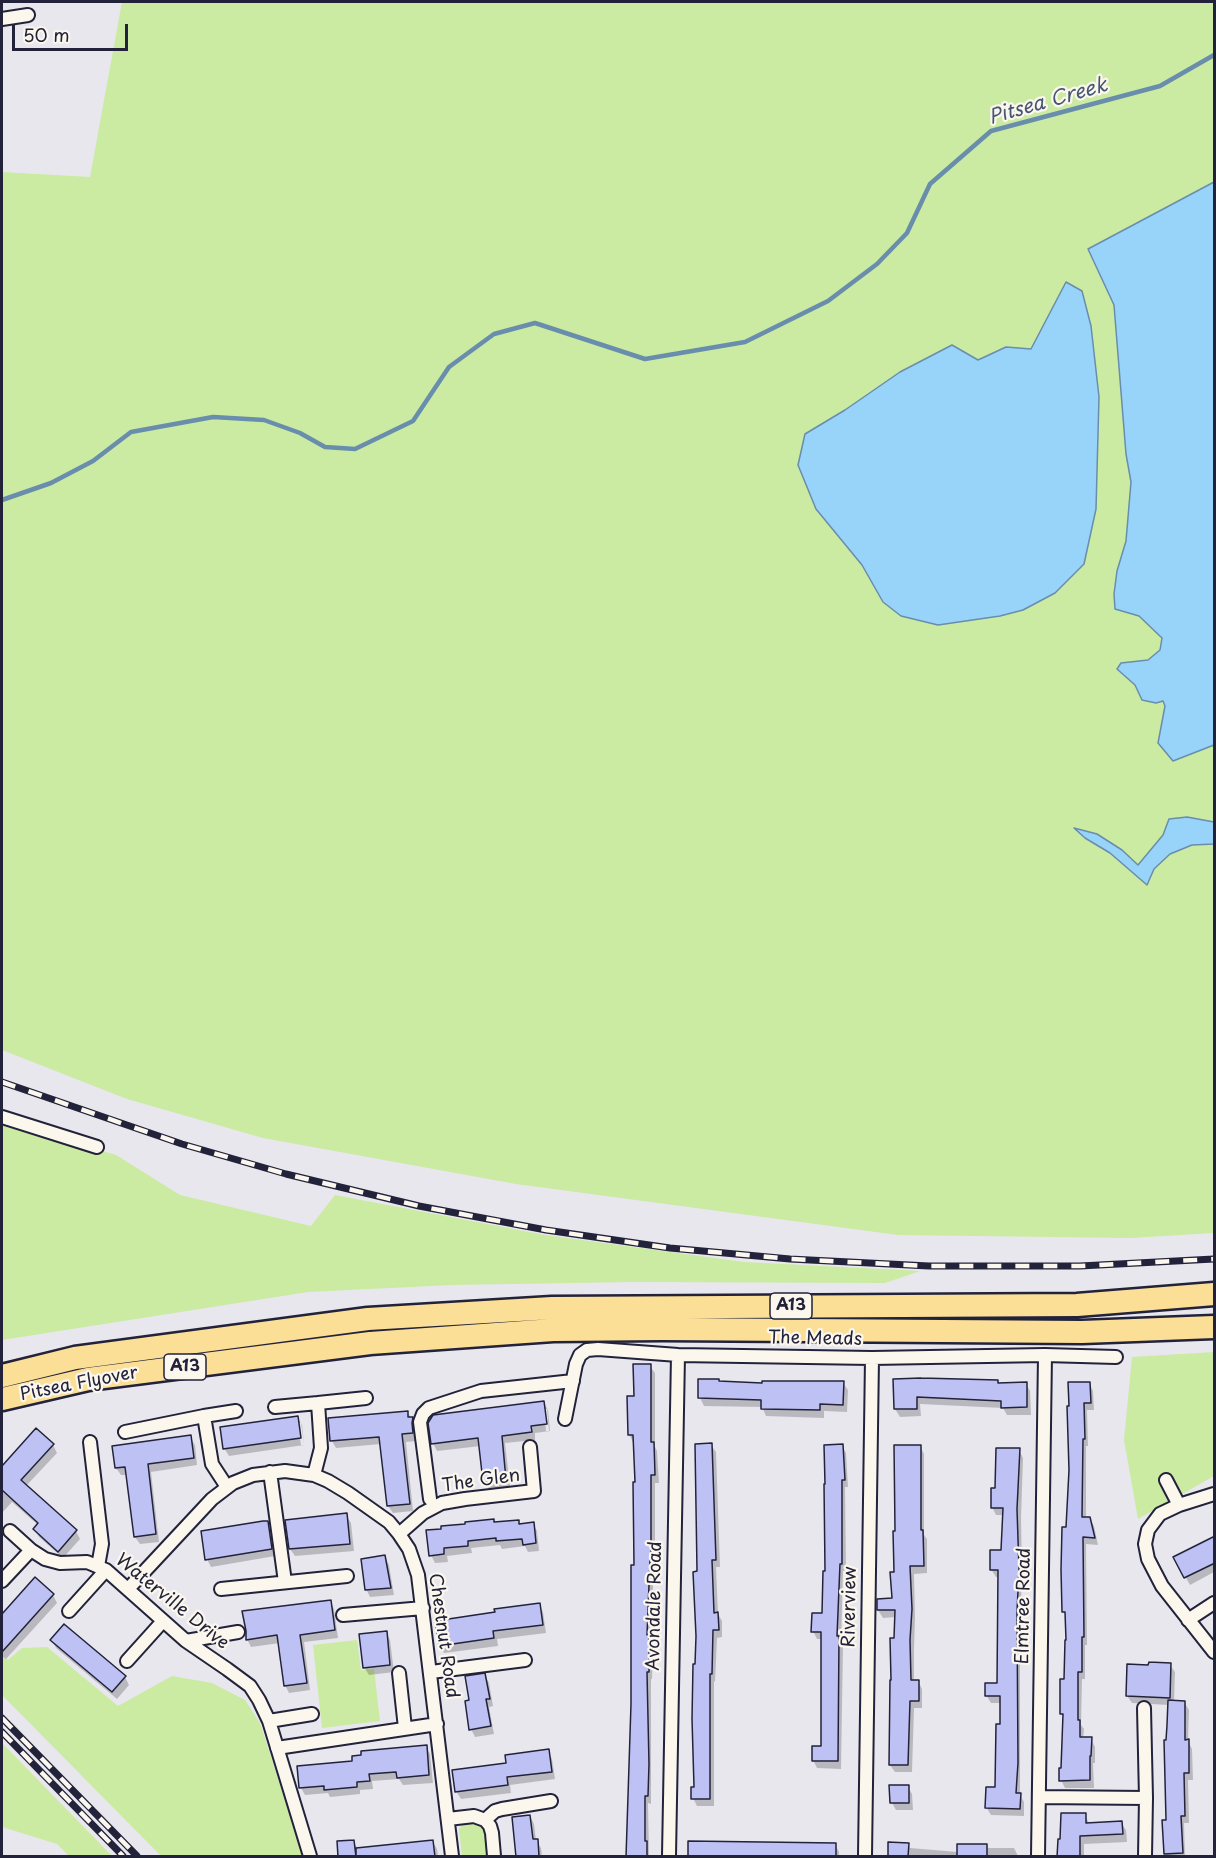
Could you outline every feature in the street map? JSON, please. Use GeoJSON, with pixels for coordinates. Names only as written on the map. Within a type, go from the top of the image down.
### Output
{"type":"FeatureCollection","features":[{"type":"Feature","properties":{"kind":"highway","name":"Pitsea Flyover"},"geometry":{"type":"LineString","coordinates":[[2,1376],[75,1358],[368,1319],[552,1308],[1077,1305],[1215,1294]]}},
{"type":"Feature","properties":{"kind":"highway","name":"Pitsea Flyover"},"geometry":{"type":"LineString","coordinates":[[2,1399],[88,1379],[370,1343],[563,1330],[1082,1332],[1215,1327]]}},
{"type":"Feature","properties":{"kind":"highway","name":"A13"},"geometry":{"type":"LineString","coordinates":[[2,1371],[75,1358]]}},
{"type":"Feature","properties":{"kind":"street"},"geometry":{"type":"LineString","coordinates":[[2,19],[28,15]]}},
{"type":"Feature","properties":{"kind":"street"},"geometry":{"type":"LineString","coordinates":[[2,1117],[97,1147]]}},
{"type":"Feature","properties":{"kind":"street","name":"The Meads"},"geometry":{"type":"LineString","coordinates":[[565,1419],[576,1364],[580,1355],[587,1350],[678,1355],[872,1358],[1045,1355],[1116,1357]]}},
{"type":"Feature","properties":{"kind":"street","name":"Avondale Road"},"geometry":{"type":"LineString","coordinates":[[669,1857],[678,1355]]}},
{"type":"Feature","properties":{"kind":"street","name":"Elmtree Road"},"geometry":{"type":"LineString","coordinates":[[1038,1857],[1045,1355]]}},
{"type":"Feature","properties":{"kind":"street","name":"Riverview"},"geometry":{"type":"LineString","coordinates":[[865,1857],[872,1358]]}},
{"type":"Feature","properties":{"kind":"street"},"geometry":{"type":"LineString","coordinates":[[430,1499],[420,1422],[423,1413],[429,1408],[481,1391],[573,1381]]}},
{"type":"Feature","properties":{"kind":"street"},"geometry":{"type":"LineString","coordinates":[[275,1407],[366,1398]]}},
{"type":"Feature","properties":{"kind":"street"},"geometry":{"type":"LineString","coordinates":[[314,1475],[321,1448],[318,1402]]}},
{"type":"Feature","properties":{"kind":"street"},"geometry":{"type":"LineString","coordinates":[[125,1432],[236,1411]]}},
{"type":"Feature","properties":{"kind":"street"},"geometry":{"type":"LineString","coordinates":[[204,1416],[212,1464],[227,1487]]}},
{"type":"Feature","properties":{"kind":"street"},"geometry":{"type":"LineString","coordinates":[[69,1611],[102,1568],[102,1544],[90,1442]]}},
{"type":"Feature","properties":{"kind":"street","name":"The Glen"},"geometry":{"type":"LineString","coordinates":[[399,1534],[423,1513],[442,1503],[534,1491],[530,1447]]}},
{"type":"Feature","properties":{"kind":"street","name":"Chestnut Road"},"geometry":{"type":"LineString","coordinates":[[128,1589],[212,1499],[242,1479],[285,1471],[314,1475],[368,1506],[389,1522],[409,1550],[418,1575],[452,1857]]}},
{"type":"Feature","properties":{"kind":"street"},"geometry":{"type":"LineString","coordinates":[[270,1472],[285,1582]]}},
{"type":"Feature","properties":{"kind":"street"},"geometry":{"type":"LineString","coordinates":[[1166,1480],[1179,1505]]}},
{"type":"Feature","properties":{"kind":"street"},"geometry":{"type":"LineString","coordinates":[[1215,1494],[1179,1505],[1160,1514],[1148,1530],[1145,1545],[1148,1560],[1162,1586],[1215,1652]]}},
{"type":"Feature","properties":{"kind":"street","name":"Waterville Drive"},"geometry":{"type":"LineString","coordinates":[[10,1531],[31,1550],[52,1562],[87,1562],[102,1568],[186,1641],[250,1686],[269,1721],[310,1857]]}},
{"type":"Feature","properties":{"kind":"street"},"geometry":{"type":"LineString","coordinates":[[5,1578],[31,1550]]}},
{"type":"Feature","properties":{"kind":"street"},"geometry":{"type":"LineString","coordinates":[[221,1589],[347,1576]]}},
{"type":"Feature","properties":{"kind":"street"},"geometry":{"type":"LineString","coordinates":[[1188,1620],[1215,1603]]}},
{"type":"Feature","properties":{"kind":"street"},"geometry":{"type":"LineString","coordinates":[[343,1615],[423,1608]]}},
{"type":"Feature","properties":{"kind":"street"},"geometry":{"type":"LineString","coordinates":[[127,1661],[163,1621]]}},
{"type":"Feature","properties":{"kind":"street"},"geometry":{"type":"LineString","coordinates":[[186,1641],[238,1632]]}},
{"type":"Feature","properties":{"kind":"street"},"geometry":{"type":"LineString","coordinates":[[431,1671],[525,1660]]}},
{"type":"Feature","properties":{"kind":"street"},"geometry":{"type":"LineString","coordinates":[[399,1673],[405,1728]]}},
{"type":"Feature","properties":{"kind":"street"},"geometry":{"type":"LineString","coordinates":[[1144,1708],[1146,1798],[1144,1857]]}},
{"type":"Feature","properties":{"kind":"street"},"geometry":{"type":"LineString","coordinates":[[269,1721],[312,1714]]}},
{"type":"Feature","properties":{"kind":"street","name":"Chestnut Road"},"geometry":{"type":"LineString","coordinates":[[277,1748],[436,1724]]}},
{"type":"Feature","properties":{"kind":"street"},"geometry":{"type":"LineString","coordinates":[[1039,1797],[1146,1798]]}},
{"type":"Feature","properties":{"kind":"street"},"geometry":{"type":"LineString","coordinates":[[485,1820],[495,1811],[551,1801]]}},
{"type":"Feature","properties":{"kind":"street"},"geometry":{"type":"LineString","coordinates":[[448,1819],[474,1816],[485,1820],[492,1833],[494,1857]]}},
{"type":"Feature","properties":{"kind":"green space"},"geometry":{"type":"Polygon","coordinates":[[[122,2],[1214,2],[1214,1233],[1130,1238],[898,1235],[516,1184],[263,1138],[127,1099],[2,1050],[2,172],[90,177],[122,2]]]}},
{"type":"Feature","properties":{"kind":"green space"},"geometry":{"type":"Polygon","coordinates":[[[2,1122],[116,1155],[180,1195],[311,1226],[335,1195],[545,1235],[744,1262],[920,1271],[885,1283],[633,1282],[452,1285],[308,1292],[2,1340],[2,1122]]]}},
{"type":"Feature","properties":{"kind":"green space"},"geometry":{"type":"Polygon","coordinates":[[[1214,1352],[1214,1476],[1138,1519],[1124,1440],[1132,1357],[1214,1352]]]}},
{"type":"Feature","properties":{"kind":"green space"},"geometry":{"type":"Polygon","coordinates":[[[357,1640],[361,1670],[374,1669],[380,1721],[322,1728],[313,1645],[357,1640]]]}},
{"type":"Feature","properties":{"kind":"green space"},"geometry":{"type":"Polygon","coordinates":[[[47,1647],[118,1706],[172,1676],[212,1683],[245,1700],[260,1723],[303,1856],[161,1856],[2,1695],[2,1656],[8,1660],[22,1648],[47,1647]]]}},
{"type":"Feature","properties":{"kind":"green space"},"geometry":{"type":"Polygon","coordinates":[[[2,1743],[112,1856],[69,1856],[57,1844],[2,1827],[2,1743]]]}},
{"type":"Feature","properties":{"kind":"green space"},"geometry":{"type":"Polygon","coordinates":[[[472,1822],[478,1824],[485,1832],[488,1856],[462,1856],[459,1829],[462,1825],[472,1822]]]}},
{"type":"Feature","properties":{"kind":"water"},"geometry":{"type":"Polygon","coordinates":[[[1214,182],[1214,745],[1173,761],[1158,743],[1165,706],[1163,701],[1156,703],[1142,700],[1135,685],[1117,669],[1121,663],[1148,660],[1160,650],[1162,638],[1139,616],[1115,609],[1114,594],[1117,571],[1126,541],[1131,482],[1126,454],[1114,305],[1088,249],[1214,182]]]}},
{"type":"Feature","properties":{"kind":"water"},"geometry":{"type":"Polygon","coordinates":[[[1066,282],[1082,291],[1091,326],[1099,397],[1096,509],[1084,564],[1055,593],[1023,610],[1000,616],[938,625],[901,616],[883,602],[862,565],[816,509],[798,465],[805,434],[900,372],[952,345],[978,360],[1006,347],[1031,349],[1066,282]]]}},
{"type":"Feature","properties":{"kind":"water"},"geometry":{"type":"Polygon","coordinates":[[[1187,817],[1214,822],[1214,844],[1192,845],[1170,854],[1154,869],[1147,885],[1110,853],[1085,838],[1074,828],[1097,834],[1122,850],[1138,865],[1163,835],[1169,819],[1187,817]]]}},
{"type":"Feature","properties":{"kind":"building"},"geometry":{"type":"Polygon","coordinates":[[[633,1364],[651,1364],[651,1442],[654,1442],[655,1475],[651,1475],[651,1560],[647,1635],[649,1635],[649,1672],[647,1672],[649,1764],[648,1796],[645,1796],[645,1841],[647,1841],[647,1857],[626,1857],[631,1704],[631,1565],[634,1565],[633,1482],[635,1482],[633,1435],[628,1435],[627,1396],[634,1396],[633,1364]]]}},
{"type":"Feature","properties":{"kind":"building"},"geometry":{"type":"Polygon","coordinates":[[[698,1379],[762,1383],[762,1381],[844,1381],[843,1405],[820,1404],[820,1410],[761,1409],[761,1400],[698,1398],[698,1379]]]}},
{"type":"Feature","properties":{"kind":"building"},"geometry":{"type":"Polygon","coordinates":[[[893,1379],[998,1380],[998,1383],[1027,1382],[1027,1407],[1001,1408],[1001,1401],[917,1397],[917,1409],[894,1409],[893,1379]]]}},
{"type":"Feature","properties":{"kind":"building"},"geometry":{"type":"Polygon","coordinates":[[[1068,1382],[1090,1382],[1091,1403],[1084,1403],[1082,1517],[1090,1517],[1095,1538],[1083,1537],[1084,1637],[1082,1637],[1082,1672],[1078,1672],[1078,1720],[1080,1720],[1080,1737],[1092,1737],[1090,1780],[1059,1781],[1063,1714],[1060,1714],[1060,1679],[1064,1679],[1066,1640],[1065,1612],[1062,1612],[1061,1570],[1062,1527],[1066,1527],[1069,1470],[1068,1382]]]}},
{"type":"Feature","properties":{"kind":"building"},"geometry":{"type":"Polygon","coordinates":[[[544,1401],[547,1424],[531,1426],[532,1432],[502,1436],[506,1480],[483,1482],[478,1438],[431,1444],[428,1423],[433,1415],[544,1401]]]}},
{"type":"Feature","properties":{"kind":"building"},"geometry":{"type":"Polygon","coordinates":[[[408,1411],[408,1417],[413,1417],[413,1433],[402,1434],[410,1504],[387,1506],[379,1437],[330,1441],[328,1418],[408,1411]]]}},
{"type":"Feature","properties":{"kind":"building"},"geometry":{"type":"Polygon","coordinates":[[[298,1416],[301,1438],[223,1449],[220,1427],[298,1416]]]}},
{"type":"Feature","properties":{"kind":"building"},"geometry":{"type":"Polygon","coordinates":[[[36,1428],[54,1444],[21,1480],[77,1530],[58,1552],[33,1529],[38,1523],[2,1490],[2,1466],[36,1428]]]}},
{"type":"Feature","properties":{"kind":"building"},"geometry":{"type":"Polygon","coordinates":[[[191,1435],[194,1458],[148,1464],[156,1534],[134,1537],[125,1467],[115,1468],[112,1446],[191,1435]]]}},
{"type":"Feature","properties":{"kind":"building"},"geometry":{"type":"Polygon","coordinates":[[[712,1443],[716,1560],[712,1560],[714,1613],[718,1612],[719,1630],[713,1630],[712,1674],[710,1674],[710,1799],[691,1799],[691,1787],[694,1787],[692,1719],[696,1636],[693,1572],[697,1571],[695,1444],[712,1443]]]}},
{"type":"Feature","properties":{"kind":"building"},"geometry":{"type":"Polygon","coordinates":[[[843,1444],[845,1480],[842,1480],[842,1564],[840,1564],[837,1636],[839,1636],[838,1761],[812,1761],[812,1746],[821,1746],[821,1632],[811,1632],[812,1613],[822,1613],[823,1571],[825,1571],[824,1445],[843,1444]]]}},
{"type":"Feature","properties":{"kind":"building"},"geometry":{"type":"Polygon","coordinates":[[[894,1445],[921,1445],[921,1530],[923,1530],[924,1566],[910,1566],[911,1680],[919,1680],[919,1701],[910,1701],[908,1765],[889,1765],[890,1638],[894,1638],[895,1610],[877,1610],[877,1599],[892,1598],[890,1572],[894,1572],[894,1445]]]}},
{"type":"Feature","properties":{"kind":"building"},"geometry":{"type":"Polygon","coordinates":[[[996,1448],[1020,1448],[1017,1509],[1019,1569],[1016,1793],[1021,1793],[1020,1809],[985,1808],[986,1787],[995,1787],[996,1724],[1000,1724],[1000,1696],[985,1696],[985,1683],[997,1683],[998,1570],[990,1570],[990,1550],[1001,1550],[1003,1508],[991,1508],[991,1488],[995,1488],[996,1448]]]}},
{"type":"Feature","properties":{"kind":"building"},"geometry":{"type":"Polygon","coordinates":[[[347,1513],[350,1544],[289,1549],[285,1520],[347,1513]]]}},
{"type":"Feature","properties":{"kind":"building"},"geometry":{"type":"Polygon","coordinates":[[[494,1519],[494,1522],[519,1520],[519,1524],[534,1522],[536,1543],[523,1545],[522,1539],[496,1541],[496,1538],[468,1541],[468,1546],[444,1548],[444,1554],[429,1556],[426,1530],[494,1519]]]}},
{"type":"Feature","properties":{"kind":"building"},"geometry":{"type":"Polygon","coordinates":[[[268,1521],[272,1549],[205,1560],[201,1531],[268,1521]]]}},
{"type":"Feature","properties":{"kind":"building"},"geometry":{"type":"Polygon","coordinates":[[[1215,1536],[1215,1563],[1184,1578],[1173,1557],[1215,1536]]]}},
{"type":"Feature","properties":{"kind":"building"},"geometry":{"type":"Polygon","coordinates":[[[385,1555],[391,1588],[365,1590],[361,1559],[385,1555]]]}},
{"type":"Feature","properties":{"kind":"building"},"geometry":{"type":"Polygon","coordinates":[[[35,1577],[54,1594],[2,1652],[2,1614],[35,1577]]]}},
{"type":"Feature","properties":{"kind":"building"},"geometry":{"type":"Polygon","coordinates":[[[331,1600],[335,1630],[300,1635],[307,1683],[284,1686],[277,1635],[246,1640],[242,1611],[331,1600]]]}},
{"type":"Feature","properties":{"kind":"building"},"geometry":{"type":"Polygon","coordinates":[[[540,1603],[543,1625],[493,1631],[494,1638],[439,1646],[435,1621],[495,1612],[494,1609],[540,1603]]]}},
{"type":"Feature","properties":{"kind":"building"},"geometry":{"type":"Polygon","coordinates":[[[64,1624],[126,1676],[112,1692],[50,1640],[64,1624]]]}},
{"type":"Feature","properties":{"kind":"building"},"geometry":{"type":"Polygon","coordinates":[[[387,1631],[390,1665],[363,1668],[359,1634],[387,1631]]]}},
{"type":"Feature","properties":{"kind":"building"},"geometry":{"type":"Polygon","coordinates":[[[1149,1662],[1171,1663],[1170,1698],[1126,1696],[1127,1664],[1148,1665],[1149,1662]]]}},
{"type":"Feature","properties":{"kind":"building"},"geometry":{"type":"Polygon","coordinates":[[[485,1673],[490,1699],[486,1699],[491,1726],[469,1730],[465,1701],[469,1700],[465,1676],[485,1673]]]}},
{"type":"Feature","properties":{"kind":"building"},"geometry":{"type":"Polygon","coordinates":[[[1168,1700],[1185,1701],[1185,1740],[1189,1739],[1189,1773],[1184,1773],[1185,1816],[1181,1816],[1183,1853],[1164,1854],[1162,1820],[1166,1820],[1164,1740],[1166,1740],[1168,1700]]]}},
{"type":"Feature","properties":{"kind":"building"},"geometry":{"type":"Polygon","coordinates":[[[427,1745],[429,1775],[397,1778],[396,1772],[369,1774],[370,1781],[357,1782],[357,1787],[324,1790],[324,1786],[299,1788],[297,1766],[352,1761],[352,1756],[361,1755],[361,1751],[427,1745]]]}},
{"type":"Feature","properties":{"kind":"building"},"geometry":{"type":"Polygon","coordinates":[[[549,1749],[552,1772],[507,1777],[508,1785],[455,1792],[452,1770],[506,1763],[505,1755],[549,1749]]]}},
{"type":"Feature","properties":{"kind":"building"},"geometry":{"type":"Polygon","coordinates":[[[889,1785],[909,1785],[909,1803],[890,1803],[889,1785]]]}},
{"type":"Feature","properties":{"kind":"building"},"geometry":{"type":"Polygon","coordinates":[[[1061,1813],[1086,1813],[1086,1823],[1122,1821],[1123,1834],[1080,1836],[1080,1857],[1057,1857],[1061,1813]]]}},
{"type":"Feature","properties":{"kind":"building"},"geometry":{"type":"Polygon","coordinates":[[[530,1815],[533,1839],[538,1839],[539,1857],[516,1857],[512,1817],[530,1815]]]}},
{"type":"Feature","properties":{"kind":"building"},"geometry":{"type":"Polygon","coordinates":[[[354,1840],[356,1857],[338,1857],[337,1841],[354,1840]]]}},
{"type":"Feature","properties":{"kind":"building"},"geometry":{"type":"Polygon","coordinates":[[[433,1840],[435,1857],[356,1857],[356,1848],[433,1840]]]}},
{"type":"Feature","properties":{"kind":"building"},"geometry":{"type":"Polygon","coordinates":[[[688,1841],[836,1843],[836,1857],[688,1857],[688,1841]]]}},
{"type":"Feature","properties":{"kind":"building"},"geometry":{"type":"Polygon","coordinates":[[[888,1842],[909,1843],[908,1857],[888,1857],[888,1842]]]}},
{"type":"Feature","properties":{"kind":"building"},"geometry":{"type":"Polygon","coordinates":[[[957,1844],[987,1844],[987,1857],[957,1857],[957,1844]]]}},
{"type":"Feature","properties":{"kind":"waterway","name":"Pitsea Creek"},"geometry":{"type":"LineString","coordinates":[[2,500],[51,483],[93,461],[131,432],[213,417],[264,420],[300,433],[325,447],[355,449],[413,421],[449,367],[494,334],[535,323],[645,359],[745,342],[828,301],[877,264],[907,233],[930,184],[991,131],[1160,86],[1214,55]]}},
{"type":"Feature","properties":{"kind":"railway"},"geometry":{"type":"LineString","coordinates":[[2,1082],[182,1144],[286,1174],[419,1206],[546,1230],[670,1248],[790,1259],[929,1266],[1080,1266],[1214,1259]]}},
{"type":"Feature","properties":{"kind":"railway"},"geometry":{"type":"LineString","coordinates":[[2,1718],[137,1856]]}},
{"type":"Feature","properties":{"kind":"railway"},"geometry":{"type":"LineString","coordinates":[[2,1732],[123,1856]]}}]}
